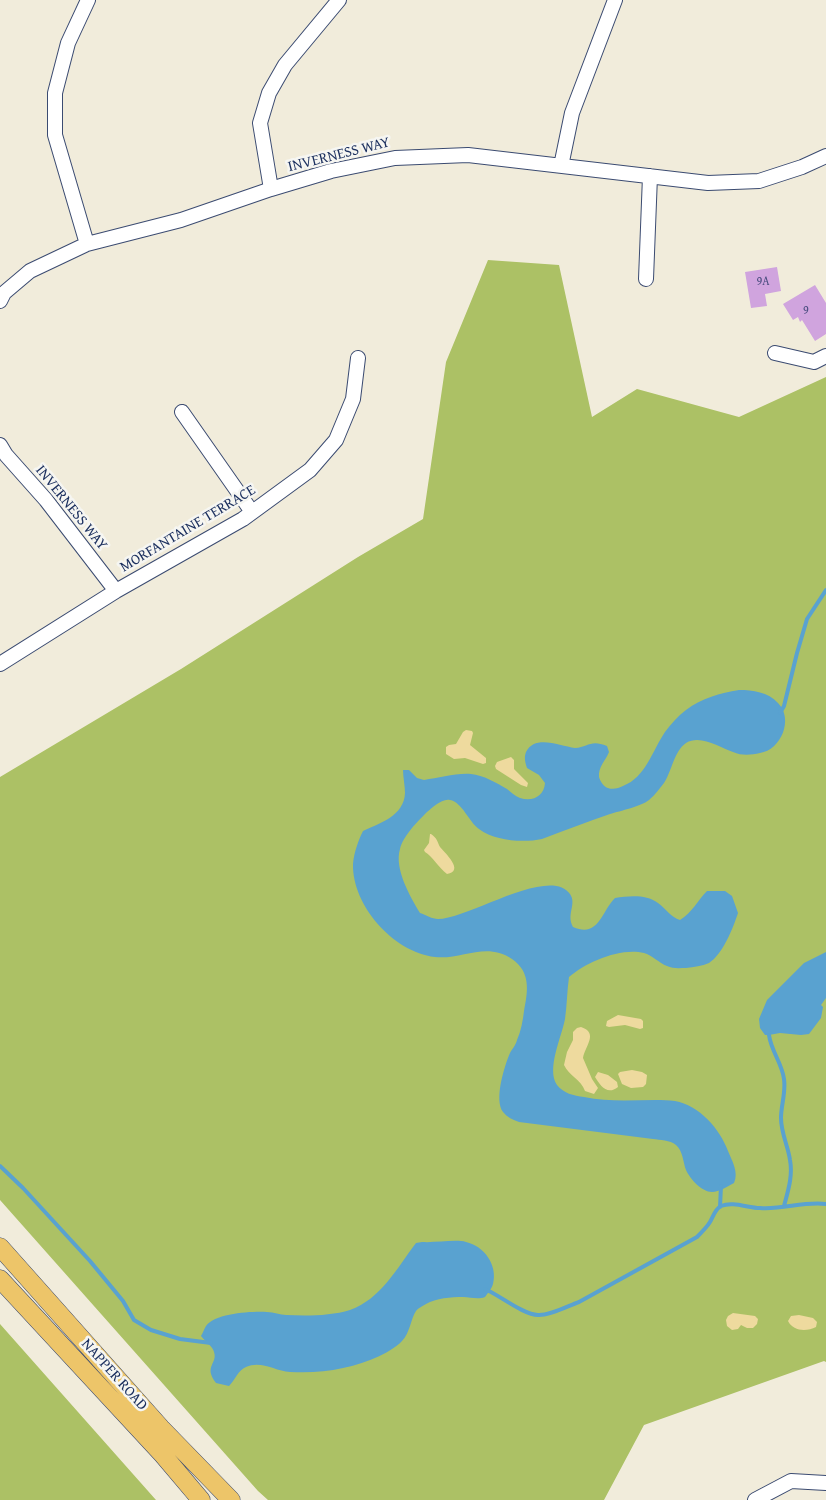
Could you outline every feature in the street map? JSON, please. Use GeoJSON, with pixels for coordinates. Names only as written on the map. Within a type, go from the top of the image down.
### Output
{"type":"FeatureCollection","features":[{"type":"Feature","properties":{"kind":"main road","name":"NAPPER ROAD"},"geometry":{"type":"LineString","coordinates":[[0,1247],[161,1428],[231,1500]]}},
{"type":"Feature","properties":{"kind":"main road","name":"NAPPER ROAD"},"geometry":{"type":"LineString","coordinates":[[0,1279],[157,1448],[201,1500]]}},
{"type":"Feature","properties":{"kind":"street"},"geometry":{"type":"LineString","coordinates":[[87,244],[55,136],[54,93],[68,43],[88,0]]}},
{"type":"Feature","properties":{"kind":"street"},"geometry":{"type":"LineString","coordinates":[[270,189],[260,123],[269,93],[285,65],[339,0]]}},
{"type":"Feature","properties":{"kind":"street"},"geometry":{"type":"LineString","coordinates":[[561,166],[572,113],[615,0]]}},
{"type":"Feature","properties":{"kind":"street","name":"INVERNESS WAY"},"geometry":{"type":"LineString","coordinates":[[0,300],[4,294],[30,271],[87,244],[182,220],[270,189],[331,171],[395,158],[468,156],[708,183],[759,181],[802,168],[826,156]]}},
{"type":"Feature","properties":{"kind":"street"},"geometry":{"type":"LineString","coordinates":[[646,279],[650,176]]}},
{"type":"Feature","properties":{"kind":"street"},"geometry":{"type":"LineString","coordinates":[[775,352],[814,362],[826,356]]}},
{"type":"Feature","properties":{"kind":"street","name":"MORFANTAINE TERRACE"},"geometry":{"type":"LineString","coordinates":[[0,664],[116,591],[243,519],[310,470],[336,440],[353,399],[358,358]]}},
{"type":"Feature","properties":{"kind":"street"},"geometry":{"type":"LineString","coordinates":[[182,412],[252,512]]}},
{"type":"Feature","properties":{"kind":"street","name":"INVERNESS WAY"},"geometry":{"type":"LineString","coordinates":[[0,445],[6,456],[46,500],[116,591]]}},
{"type":"Feature","properties":{"kind":"street"},"geometry":{"type":"LineString","coordinates":[[756,1500],[758,1497],[791,1481],[826,1483]]}},
{"type":"Feature","properties":{"kind":"green space"},"geometry":{"type":"Polygon","coordinates":[[[488,260],[559,265],[592,417],[637,389],[739,417],[826,377],[826,1362],[824,1361],[644,1425],[604,1500],[268,1500],[0,1200],[0,777],[181,669],[358,557],[423,519],[446,362],[488,260]]]}},
{"type":"Feature","properties":{"kind":"green space"},"geometry":{"type":"Polygon","coordinates":[[[0,1324],[156,1500],[0,1500],[0,1324]]]}},
{"type":"Feature","properties":{"kind":"sand"},"geometry":{"type":"Polygon","coordinates":[[[466,730],[472,731],[470,745],[486,758],[486,763],[483,764],[465,758],[454,759],[446,754],[446,747],[456,744],[466,730]]]}},
{"type":"Feature","properties":{"kind":"sand"},"geometry":{"type":"Polygon","coordinates":[[[511,757],[514,760],[514,769],[528,783],[527,787],[496,769],[497,762],[511,757]]]}},
{"type":"Feature","properties":{"kind":"sand"},"geometry":{"type":"Polygon","coordinates":[[[430,834],[436,838],[440,847],[452,862],[454,869],[452,872],[447,874],[425,852],[430,834]]]}},
{"type":"Feature","properties":{"kind":"sand"},"geometry":{"type":"Polygon","coordinates":[[[618,1015],[641,1019],[643,1021],[643,1028],[625,1025],[606,1026],[607,1021],[618,1015]]]}},
{"type":"Feature","properties":{"kind":"sand"},"geometry":{"type":"Polygon","coordinates":[[[581,1027],[590,1036],[583,1058],[598,1088],[594,1094],[585,1091],[581,1083],[564,1065],[567,1052],[573,1040],[573,1032],[581,1027]]]}},
{"type":"Feature","properties":{"kind":"sand"},"geometry":{"type":"Polygon","coordinates":[[[632,1070],[647,1075],[646,1084],[643,1087],[631,1088],[622,1084],[618,1074],[632,1070]]]}},
{"type":"Feature","properties":{"kind":"sand"},"geometry":{"type":"Polygon","coordinates":[[[598,1072],[608,1075],[617,1082],[618,1087],[610,1090],[604,1088],[595,1077],[598,1072]]]}},
{"type":"Feature","properties":{"kind":"sand"},"geometry":{"type":"Polygon","coordinates":[[[733,1313],[755,1316],[758,1319],[757,1324],[753,1328],[741,1325],[738,1329],[732,1330],[727,1326],[726,1320],[733,1313]]]}},
{"type":"Feature","properties":{"kind":"sand"},"geometry":{"type":"Polygon","coordinates":[[[799,1315],[813,1318],[817,1322],[816,1327],[804,1330],[793,1327],[788,1321],[791,1316],[799,1315]]]}},
{"type":"Feature","properties":{"kind":"water"},"geometry":{"type":"Polygon","coordinates":[[[739,690],[755,691],[770,696],[783,710],[785,725],[783,733],[774,746],[767,751],[743,755],[704,741],[698,740],[686,743],[676,756],[664,783],[646,802],[542,839],[518,841],[493,836],[475,826],[458,804],[450,800],[444,800],[427,812],[411,829],[404,839],[399,857],[399,865],[404,882],[420,913],[436,919],[451,917],[527,889],[545,886],[560,887],[570,894],[572,898],[571,922],[573,927],[582,929],[589,929],[594,926],[615,898],[632,896],[648,898],[658,903],[671,915],[680,920],[707,891],[725,891],[732,896],[738,913],[719,954],[709,963],[701,966],[674,968],[664,965],[644,953],[625,952],[594,961],[569,977],[565,1019],[553,1070],[557,1085],[562,1090],[573,1095],[593,1099],[673,1101],[692,1107],[708,1119],[720,1134],[736,1175],[734,1183],[712,1192],[704,1190],[693,1181],[686,1170],[680,1150],[671,1142],[519,1122],[506,1115],[500,1107],[499,1100],[505,1066],[520,1033],[522,1022],[527,982],[522,970],[512,959],[493,952],[483,951],[435,957],[419,953],[404,946],[390,936],[367,910],[359,895],[353,864],[356,847],[363,831],[390,818],[404,801],[403,770],[409,770],[417,778],[424,780],[459,774],[476,775],[494,782],[520,798],[529,799],[540,795],[545,783],[539,775],[527,768],[525,756],[530,747],[542,742],[575,748],[597,743],[607,746],[609,752],[600,770],[600,780],[607,787],[612,789],[618,788],[631,782],[643,770],[660,739],[683,712],[705,699],[718,694],[739,690]]]}},
{"type":"Feature","properties":{"kind":"water"},"geometry":{"type":"Polygon","coordinates":[[[826,952],[826,998],[821,1005],[823,1007],[821,1018],[809,1034],[780,1033],[765,1035],[760,1028],[759,1019],[767,1000],[804,963],[826,952]]]}},
{"type":"Feature","properties":{"kind":"water"},"geometry":{"type":"Polygon","coordinates":[[[462,1241],[473,1244],[484,1252],[491,1263],[494,1277],[492,1286],[485,1297],[449,1298],[434,1300],[426,1304],[416,1311],[407,1334],[397,1346],[383,1354],[350,1367],[317,1372],[290,1372],[263,1365],[252,1365],[241,1370],[229,1386],[216,1383],[212,1377],[211,1369],[215,1356],[214,1352],[201,1336],[206,1326],[217,1318],[253,1312],[310,1315],[350,1310],[361,1305],[379,1291],[388,1282],[416,1243],[462,1241]]]}},
{"type":"Feature","properties":{"kind":"building"},"geometry":{"type":"Polygon","coordinates":[[[777,267],[781,291],[765,294],[767,306],[751,308],[745,272],[777,267]]]}},
{"type":"Feature","properties":{"kind":"building"},"geometry":{"type":"Polygon","coordinates":[[[815,285],[826,303],[826,334],[815,341],[802,320],[800,322],[798,317],[793,320],[783,304],[815,285]]]}},
{"type":"Feature","properties":{"kind":"waterway"},"geometry":{"type":"LineString","coordinates":[[780,713],[784,706],[807,619],[826,590]]}},
{"type":"Feature","properties":{"kind":"waterway"},"geometry":{"type":"LineString","coordinates":[[769,1035],[784,1079],[781,1124],[791,1166],[790,1183],[784,1206]]}},
{"type":"Feature","properties":{"kind":"waterway"},"geometry":{"type":"LineString","coordinates":[[0,1166],[23,1188],[90,1261],[123,1301],[134,1320],[151,1330],[180,1339],[211,1343]]}},
{"type":"Feature","properties":{"kind":"waterway"},"geometry":{"type":"LineString","coordinates":[[720,1207],[721,1186]]}},
{"type":"Feature","properties":{"kind":"waterway"},"geometry":{"type":"LineString","coordinates":[[485,1289],[526,1312],[538,1315],[547,1314],[579,1302],[697,1237],[721,1206],[735,1204],[755,1208],[776,1208],[818,1203],[826,1204]]}}]}
